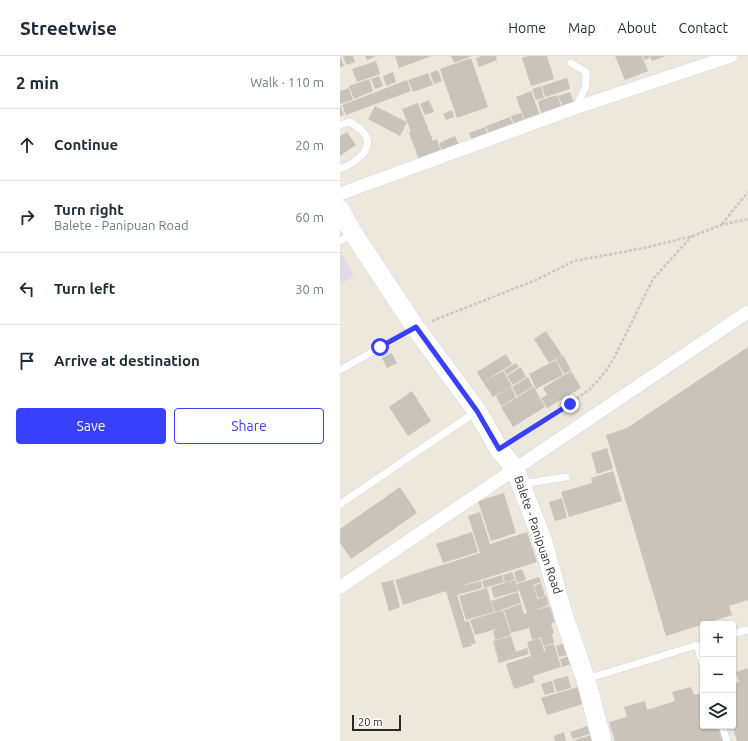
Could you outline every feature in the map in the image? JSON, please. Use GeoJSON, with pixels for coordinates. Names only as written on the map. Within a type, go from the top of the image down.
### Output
{"type":"FeatureCollection","features":[{"type":"Feature","properties":{"kind":"main road","name":"Balete - Panipuan Road"},"geometry":{"type":"LineString","coordinates":[[340,209],[347,237],[416,327],[477,411],[499,449],[518,476],[543,542],[564,617],[586,680],[602,741]]}},
{"type":"Feature","properties":{"kind":"street"},"geometry":{"type":"LineString","coordinates":[[340,194],[578,107],[731,56]]}},
{"type":"Feature","properties":{"kind":"street"},"geometry":{"type":"LineString","coordinates":[[340,587],[518,476],[748,312]]}},
{"type":"Feature","properties":{"kind":"lane"},"geometry":{"type":"LineString","coordinates":[[571,63],[586,72],[586,86],[579,101],[578,107]]}},
{"type":"Feature","properties":{"kind":"lane"},"geometry":{"type":"LineString","coordinates":[[340,125],[349,122],[360,128],[366,136],[368,143],[365,153],[359,160],[340,169]]}},
{"type":"Feature","properties":{"kind":"lane"},"geometry":{"type":"LineString","coordinates":[[340,370],[416,327]]}},
{"type":"Feature","properties":{"kind":"lane"},"geometry":{"type":"LineString","coordinates":[[340,504],[477,411]]}},
{"type":"Feature","properties":{"kind":"lane"},"geometry":{"type":"LineString","coordinates":[[518,476],[566,477]]}},
{"type":"Feature","properties":{"kind":"lane"},"geometry":{"type":"LineString","coordinates":[[736,633],[748,630]]}},
{"type":"Feature","properties":{"kind":"lane"},"geometry":{"type":"LineString","coordinates":[[586,680],[700,644]]}},
{"type":"Feature","properties":{"kind":"lane"},"geometry":{"type":"LineString","coordinates":[[723,729],[727,741]]}},
{"type":"Feature","properties":{"kind":"path"},"geometry":{"type":"LineString","coordinates":[[721,225],[748,192]]}},
{"type":"Feature","properties":{"kind":"path"},"geometry":{"type":"LineString","coordinates":[[416,327],[536,280],[574,261],[644,248],[693,236],[721,225],[748,218]]}},
{"type":"Feature","properties":{"kind":"path"},"geometry":{"type":"LineString","coordinates":[[499,449],[570,404],[591,388],[606,371],[615,356],[653,279],[693,236]]}},
{"type":"Feature","properties":{"kind":"shaded area"},"geometry":{"type":"Polygon","coordinates":[[[340,250],[354,276],[340,284],[340,250]]]}},
{"type":"Feature","properties":{"kind":"building"},"geometry":{"type":"Polygon","coordinates":[[[340,56],[344,66],[340,67],[340,56]]]}},
{"type":"Feature","properties":{"kind":"building"},"geometry":{"type":"Polygon","coordinates":[[[343,56],[353,56],[355,62],[346,65],[343,56]]]}},
{"type":"Feature","properties":{"kind":"building"},"geometry":{"type":"Polygon","coordinates":[[[365,56],[375,56],[375,57],[367,60],[365,56]]]}},
{"type":"Feature","properties":{"kind":"building"},"geometry":{"type":"Polygon","coordinates":[[[395,56],[432,56],[399,68],[395,56]]]}},
{"type":"Feature","properties":{"kind":"building"},"geometry":{"type":"Polygon","coordinates":[[[451,56],[472,56],[454,63],[451,56]]]}},
{"type":"Feature","properties":{"kind":"building"},"geometry":{"type":"Polygon","coordinates":[[[482,56],[496,56],[497,60],[479,67],[476,58],[482,56]]]}},
{"type":"Feature","properties":{"kind":"building"},"geometry":{"type":"Polygon","coordinates":[[[528,56],[547,56],[554,79],[531,86],[522,58],[528,56]]]}},
{"type":"Feature","properties":{"kind":"building"},"geometry":{"type":"Polygon","coordinates":[[[615,56],[642,56],[648,71],[625,80],[615,56]]]}},
{"type":"Feature","properties":{"kind":"building"},"geometry":{"type":"Polygon","coordinates":[[[643,56],[649,56],[650,58],[645,60],[643,56]]]}},
{"type":"Feature","properties":{"kind":"building"},"geometry":{"type":"Polygon","coordinates":[[[650,56],[666,56],[652,61],[650,56]]]}},
{"type":"Feature","properties":{"kind":"building"},"geometry":{"type":"Polygon","coordinates":[[[471,58],[488,107],[457,118],[440,69],[471,58]]]}},
{"type":"Feature","properties":{"kind":"building"},"geometry":{"type":"Polygon","coordinates":[[[376,61],[380,74],[357,82],[352,69],[376,61]]]}},
{"type":"Feature","properties":{"kind":"building"},"geometry":{"type":"Polygon","coordinates":[[[438,70],[442,81],[434,84],[430,73],[438,70]]]}},
{"type":"Feature","properties":{"kind":"building"},"geometry":{"type":"Polygon","coordinates":[[[393,72],[396,82],[386,86],[383,76],[393,72]]]}},
{"type":"Feature","properties":{"kind":"building"},"geometry":{"type":"Polygon","coordinates":[[[428,73],[433,85],[413,92],[408,80],[428,73]]]}},
{"type":"Feature","properties":{"kind":"building"},"geometry":{"type":"Polygon","coordinates":[[[379,76],[383,86],[375,89],[371,79],[379,76]]]}},
{"type":"Feature","properties":{"kind":"building"},"geometry":{"type":"Polygon","coordinates":[[[567,78],[570,89],[545,97],[542,86],[567,78]]]}},
{"type":"Feature","properties":{"kind":"building"},"geometry":{"type":"Polygon","coordinates":[[[369,79],[373,91],[354,99],[349,86],[369,79]]]}},
{"type":"Feature","properties":{"kind":"building"},"geometry":{"type":"Polygon","coordinates":[[[407,80],[411,91],[346,115],[342,105],[407,80]]]}},
{"type":"Feature","properties":{"kind":"building"},"geometry":{"type":"Polygon","coordinates":[[[541,86],[544,98],[536,100],[532,89],[541,86]]]}},
{"type":"Feature","properties":{"kind":"building"},"geometry":{"type":"Polygon","coordinates":[[[349,88],[353,100],[340,104],[340,91],[349,88]]]}},
{"type":"Feature","properties":{"kind":"building"},"geometry":{"type":"Polygon","coordinates":[[[531,91],[540,116],[525,121],[516,97],[531,91]]]}},
{"type":"Feature","properties":{"kind":"building"},"geometry":{"type":"Polygon","coordinates":[[[570,92],[574,103],[563,107],[558,96],[570,92]]]}},
{"type":"Feature","properties":{"kind":"building"},"geometry":{"type":"Polygon","coordinates":[[[557,95],[561,106],[541,113],[538,101],[557,95]]]}},
{"type":"Feature","properties":{"kind":"building"},"geometry":{"type":"Polygon","coordinates":[[[429,100],[434,112],[425,115],[420,104],[429,100]]]}},
{"type":"Feature","properties":{"kind":"building"},"geometry":{"type":"Polygon","coordinates":[[[418,103],[433,141],[437,139],[441,151],[419,160],[409,133],[411,132],[402,109],[418,103]]]}},
{"type":"Feature","properties":{"kind":"building"},"geometry":{"type":"Polygon","coordinates":[[[340,105],[344,115],[340,116],[340,105]]]}},
{"type":"Feature","properties":{"kind":"building"},"geometry":{"type":"Polygon","coordinates":[[[375,106],[407,122],[400,136],[368,119],[375,106]]]}},
{"type":"Feature","properties":{"kind":"building"},"geometry":{"type":"Polygon","coordinates":[[[452,110],[454,117],[446,120],[443,114],[452,110]]]}},
{"type":"Feature","properties":{"kind":"building"},"geometry":{"type":"Polygon","coordinates":[[[521,113],[525,124],[515,128],[511,116],[521,113]]]}},
{"type":"Feature","properties":{"kind":"building"},"geometry":{"type":"Polygon","coordinates":[[[510,117],[514,128],[490,138],[486,126],[510,117]]]}},
{"type":"Feature","properties":{"kind":"building"},"geometry":{"type":"Polygon","coordinates":[[[485,127],[489,138],[474,144],[469,133],[485,127]]]}},
{"type":"Feature","properties":{"kind":"building"},"geometry":{"type":"Polygon","coordinates":[[[347,132],[356,145],[340,156],[340,136],[347,132]]]}},
{"type":"Feature","properties":{"kind":"building"},"geometry":{"type":"Polygon","coordinates":[[[455,136],[460,148],[443,154],[439,143],[455,136]]]}},
{"type":"Feature","properties":{"kind":"building"},"geometry":{"type":"Polygon","coordinates":[[[546,331],[562,355],[549,363],[534,339],[546,331]]]}},
{"type":"Feature","properties":{"kind":"building"},"geometry":{"type":"Polygon","coordinates":[[[748,347],[748,600],[729,606],[732,615],[713,621],[700,621],[700,625],[666,636],[606,435],[627,428],[748,347]]]}},
{"type":"Feature","properties":{"kind":"building"},"geometry":{"type":"Polygon","coordinates":[[[392,353],[397,363],[387,368],[382,358],[392,353]]]}},
{"type":"Feature","properties":{"kind":"building"},"geometry":{"type":"Polygon","coordinates":[[[506,354],[512,364],[483,382],[477,372],[506,354]]]}},
{"type":"Feature","properties":{"kind":"building"},"geometry":{"type":"Polygon","coordinates":[[[563,355],[571,370],[564,374],[556,359],[563,355]]]}},
{"type":"Feature","properties":{"kind":"building"},"geometry":{"type":"Polygon","coordinates":[[[556,360],[563,375],[536,389],[529,374],[556,360]]]}},
{"type":"Feature","properties":{"kind":"building"},"geometry":{"type":"Polygon","coordinates":[[[516,363],[519,367],[506,375],[504,370],[516,363]]]}},
{"type":"Feature","properties":{"kind":"building"},"geometry":{"type":"Polygon","coordinates":[[[521,367],[526,377],[513,385],[507,376],[521,367]]]}},
{"type":"Feature","properties":{"kind":"building"},"geometry":{"type":"Polygon","coordinates":[[[503,371],[512,386],[493,397],[483,382],[503,371]]]}},
{"type":"Feature","properties":{"kind":"building"},"geometry":{"type":"Polygon","coordinates":[[[571,371],[581,388],[547,408],[541,398],[547,395],[543,388],[571,371]]]}},
{"type":"Feature","properties":{"kind":"building"},"geometry":{"type":"Polygon","coordinates":[[[528,377],[533,387],[517,396],[512,387],[528,377]]]}},
{"type":"Feature","properties":{"kind":"building"},"geometry":{"type":"Polygon","coordinates":[[[511,387],[516,397],[501,406],[496,396],[511,387]]]}},
{"type":"Feature","properties":{"kind":"building"},"geometry":{"type":"Polygon","coordinates":[[[534,387],[545,407],[513,427],[501,407],[534,387]]]}},
{"type":"Feature","properties":{"kind":"building"},"geometry":{"type":"Polygon","coordinates":[[[412,391],[431,421],[408,436],[389,407],[412,391]]]}},
{"type":"Feature","properties":{"kind":"building"},"geometry":{"type":"Polygon","coordinates":[[[607,448],[613,469],[597,474],[591,453],[607,448]]]}},
{"type":"Feature","properties":{"kind":"building"},"geometry":{"type":"Polygon","coordinates":[[[613,471],[622,501],[569,517],[561,492],[592,483],[591,478],[613,471]]]}},
{"type":"Feature","properties":{"kind":"building"},"geometry":{"type":"Polygon","coordinates":[[[400,487],[417,513],[351,559],[340,543],[340,529],[400,487]]]}},
{"type":"Feature","properties":{"kind":"building"},"geometry":{"type":"Polygon","coordinates":[[[504,493],[516,533],[491,541],[478,501],[504,493]]]}},
{"type":"Feature","properties":{"kind":"building"},"geometry":{"type":"Polygon","coordinates":[[[562,498],[567,518],[555,521],[549,502],[562,498]]]}},
{"type":"Feature","properties":{"kind":"building"},"geometry":{"type":"Polygon","coordinates":[[[480,512],[490,544],[527,532],[537,562],[455,588],[481,581],[482,588],[457,595],[465,622],[469,621],[476,643],[472,644],[469,635],[472,646],[463,648],[446,591],[403,605],[395,580],[480,553],[468,516],[480,512]]]}},
{"type":"Feature","properties":{"kind":"building"},"geometry":{"type":"Polygon","coordinates":[[[472,532],[478,552],[443,563],[436,544],[472,532]]]}},
{"type":"Feature","properties":{"kind":"building"},"geometry":{"type":"Polygon","coordinates":[[[522,569],[526,580],[517,583],[514,572],[522,569]]]}},
{"type":"Feature","properties":{"kind":"building"},"geometry":{"type":"Polygon","coordinates":[[[512,572],[515,579],[505,583],[503,575],[512,572]]]}},
{"type":"Feature","properties":{"kind":"building"},"geometry":{"type":"Polygon","coordinates":[[[502,575],[504,582],[484,588],[482,581],[502,575]]]}},
{"type":"Feature","properties":{"kind":"building"},"geometry":{"type":"Polygon","coordinates":[[[539,577],[541,582],[533,585],[538,601],[538,599],[546,596],[549,605],[530,612],[550,606],[555,622],[551,624],[554,633],[545,636],[552,634],[554,643],[543,646],[541,637],[532,640],[529,628],[511,633],[504,610],[521,604],[524,614],[527,613],[517,584],[539,577]]]}},
{"type":"Feature","properties":{"kind":"building"},"geometry":{"type":"Polygon","coordinates":[[[393,580],[400,607],[389,611],[381,583],[393,580]]]}},
{"type":"Feature","properties":{"kind":"building"},"geometry":{"type":"Polygon","coordinates":[[[515,580],[519,591],[494,598],[491,587],[515,580]]]}},
{"type":"Feature","properties":{"kind":"building"},"geometry":{"type":"Polygon","coordinates":[[[541,583],[545,596],[538,598],[534,586],[541,583]]]}},
{"type":"Feature","properties":{"kind":"building"},"geometry":{"type":"Polygon","coordinates":[[[487,588],[494,612],[466,620],[459,596],[487,588]]]}},
{"type":"Feature","properties":{"kind":"building"},"geometry":{"type":"Polygon","coordinates":[[[518,592],[521,603],[495,612],[491,601],[518,592]]]}},
{"type":"Feature","properties":{"kind":"building"},"geometry":{"type":"Polygon","coordinates":[[[503,610],[511,635],[495,640],[493,631],[501,628],[475,635],[470,620],[503,610]]]}},
{"type":"Feature","properties":{"kind":"building"},"geometry":{"type":"Polygon","coordinates":[[[511,636],[516,652],[527,648],[529,654],[499,663],[493,641],[511,636]]]}},
{"type":"Feature","properties":{"kind":"building"},"geometry":{"type":"Polygon","coordinates":[[[540,638],[544,651],[546,651],[544,646],[554,644],[561,667],[533,676],[535,682],[514,689],[506,664],[531,656],[527,642],[540,638]]]}},
{"type":"Feature","properties":{"kind":"building"},"geometry":{"type":"Polygon","coordinates":[[[568,642],[571,654],[559,657],[556,646],[568,642]]]}},
{"type":"Feature","properties":{"kind":"building"},"geometry":{"type":"Polygon","coordinates":[[[573,655],[575,663],[562,667],[560,659],[573,655]]]}},
{"type":"Feature","properties":{"kind":"building"},"geometry":{"type":"Polygon","coordinates":[[[748,668],[748,741],[737,741],[733,729],[736,729],[736,683],[739,682],[736,672],[748,668]]]}},
{"type":"Feature","properties":{"kind":"building"},"geometry":{"type":"Polygon","coordinates":[[[568,676],[571,688],[557,692],[553,680],[568,676]]]}},
{"type":"Feature","properties":{"kind":"building"},"geometry":{"type":"Polygon","coordinates":[[[552,681],[555,692],[545,695],[541,684],[552,681]]]}},
{"type":"Feature","properties":{"kind":"building"},"geometry":{"type":"Polygon","coordinates":[[[578,687],[583,704],[547,715],[541,698],[578,687]]]}},
{"type":"Feature","properties":{"kind":"building"},"geometry":{"type":"Polygon","coordinates":[[[691,687],[694,695],[700,694],[700,729],[722,729],[725,741],[615,741],[609,722],[627,717],[624,707],[645,701],[647,710],[675,701],[672,692],[691,687]]]}},
{"type":"Feature","properties":{"kind":"building"},"geometry":{"type":"Polygon","coordinates":[[[587,726],[590,734],[573,739],[570,732],[587,726]]]}},
{"type":"Feature","properties":{"kind":"building"},"geometry":{"type":"Polygon","coordinates":[[[564,732],[566,741],[555,741],[554,736],[564,732]]]}},
{"type":"Feature","properties":{"kind":"building"},"geometry":{"type":"Polygon","coordinates":[[[591,735],[593,741],[572,741],[591,735]]]}},
{"type":"Feature","properties":{"kind":"route"},"geometry":{"type":"LineString","coordinates":[[380,347],[416,327],[477,411],[499,449],[570,404]]}}]}
